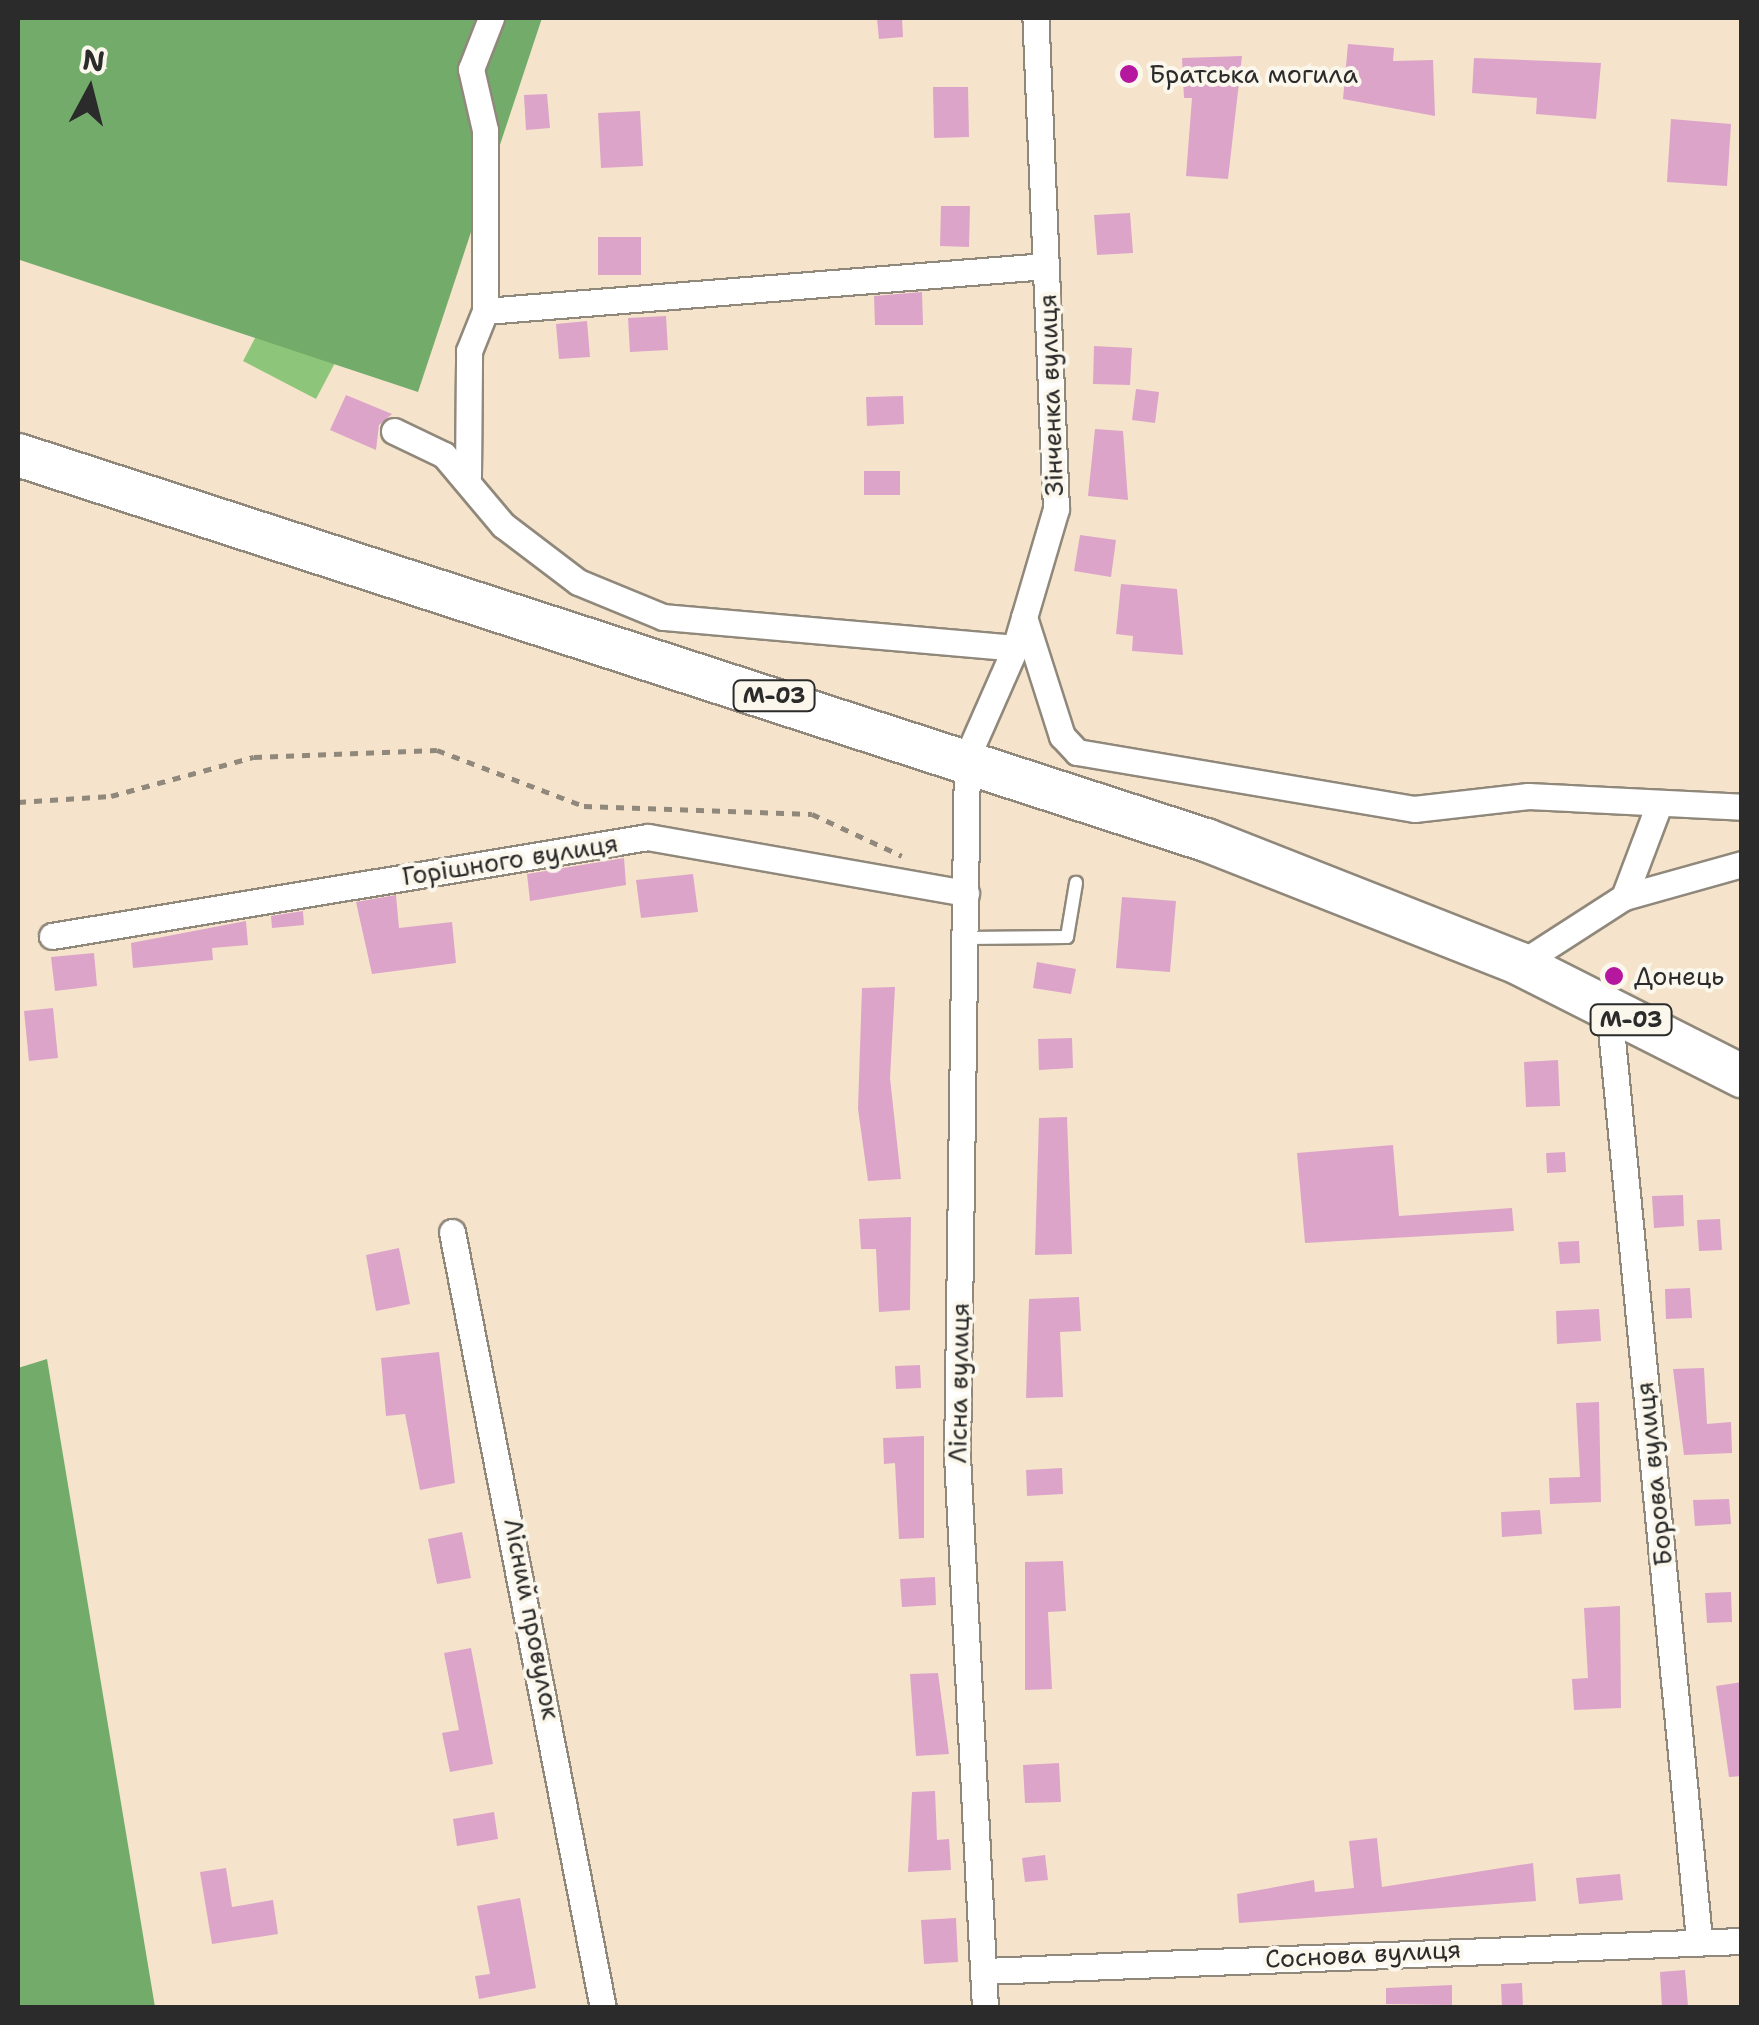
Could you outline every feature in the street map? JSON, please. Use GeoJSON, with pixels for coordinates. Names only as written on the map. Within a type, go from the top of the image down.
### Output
{"type":"FeatureCollection","features":[{"type":"Feature","properties":{"kind":"highway","name":"М-03"},"geometry":{"type":"LineString","coordinates":[[18,455],[967,757],[1520,964],[1742,1076]]}},
{"type":"Feature","properties":{"kind":"street"},"geometry":{"type":"LineString","coordinates":[[468,476],[469,351],[486,312],[486,130],[471,69],[491,18]]}},
{"type":"Feature","properties":{"kind":"street","name":"Зінченка вулиця"},"geometry":{"type":"LineString","coordinates":[[967,757],[1014,648],[1056,510],[1035,18]]}},
{"type":"Feature","properties":{"kind":"street"},"geometry":{"type":"LineString","coordinates":[[486,312],[1046,266]]}},
{"type":"Feature","properties":{"kind":"street"},"geometry":{"type":"LineString","coordinates":[[394,431],[468,476],[503,524],[578,582],[663,617],[1014,648]]}},
{"type":"Feature","properties":{"kind":"street"},"geometry":{"type":"LineString","coordinates":[[1024,617],[1062,736],[1078,752],[1414,810],[1528,796],[1658,807],[1742,807]]}},
{"type":"Feature","properties":{"kind":"street","name":"Лісна вулиця"},"geometry":{"type":"LineString","coordinates":[[967,757],[957,1456],[986,2008]]}},
{"type":"Feature","properties":{"kind":"street"},"geometry":{"type":"LineString","coordinates":[[1624,897],[1658,807]]}},
{"type":"Feature","properties":{"kind":"street","name":"Горішного вулиця"},"geometry":{"type":"LineString","coordinates":[[52,936],[648,837],[966,884]]}},
{"type":"Feature","properties":{"kind":"street"},"geometry":{"type":"LineString","coordinates":[[1520,964],[1624,897],[1742,864]]}},
{"type":"Feature","properties":{"kind":"street","name":"Борова вулиця"},"geometry":{"type":"LineString","coordinates":[[1609,1008],[1699,1940]]}},
{"type":"Feature","properties":{"kind":"street","name":"Лісний провулок"},"geometry":{"type":"LineString","coordinates":[[452,1232],[603,2008]]}},
{"type":"Feature","properties":{"kind":"street","name":"Соснова вулиця"},"geometry":{"type":"LineString","coordinates":[[984,1971],[1742,1941]]}},
{"type":"Feature","properties":{"kind":"lane"},"geometry":{"type":"LineString","coordinates":[[966,938],[1067,937],[1076,884]]}},
{"type":"Feature","properties":{"kind":"path"},"geometry":{"type":"LineString","coordinates":[[18,802],[111,796],[254,757],[437,750],[584,806],[812,814],[966,884]]}},
{"type":"Feature","properties":{"kind":"green space"},"geometry":{"type":"Polygon","coordinates":[[[18,18],[542,18],[418,392],[20,260],[18,18]]]}},
{"type":"Feature","properties":{"kind":"green space"},"geometry":{"type":"Polygon","coordinates":[[[313,228],[386,266],[316,399],[243,361],[313,228]]]}},
{"type":"Feature","properties":{"kind":"green space"},"geometry":{"type":"Polygon","coordinates":[[[47,1359],[155,2007],[18,2007],[18,1368],[47,1359]]]}},
{"type":"Feature","properties":{"kind":"building"},"geometry":{"type":"Polygon","coordinates":[[[902,18],[903,37],[879,39],[877,19],[902,18]]]}},
{"type":"Feature","properties":{"kind":"building"},"geometry":{"type":"Polygon","coordinates":[[[1348,44],[1394,48],[1393,61],[1433,60],[1435,116],[1343,99],[1348,44]]]}},
{"type":"Feature","properties":{"kind":"building"},"geometry":{"type":"Polygon","coordinates":[[[1242,56],[1228,179],[1186,176],[1192,98],[1184,98],[1182,58],[1242,56]]]}},
{"type":"Feature","properties":{"kind":"building"},"geometry":{"type":"Polygon","coordinates":[[[1474,58],[1601,63],[1596,119],[1536,114],[1537,98],[1472,93],[1474,58]]]}},
{"type":"Feature","properties":{"kind":"building"},"geometry":{"type":"Polygon","coordinates":[[[933,87],[968,87],[969,137],[934,138],[933,87]]]}},
{"type":"Feature","properties":{"kind":"building"},"geometry":{"type":"Polygon","coordinates":[[[547,94],[550,128],[526,130],[524,95],[547,94]]]}},
{"type":"Feature","properties":{"kind":"building"},"geometry":{"type":"Polygon","coordinates":[[[640,111],[643,166],[601,168],[598,113],[640,111]]]}},
{"type":"Feature","properties":{"kind":"building"},"geometry":{"type":"Polygon","coordinates":[[[1671,119],[1731,124],[1727,186],[1667,182],[1671,119]]]}},
{"type":"Feature","properties":{"kind":"building"},"geometry":{"type":"Polygon","coordinates":[[[941,206],[970,206],[969,247],[940,246],[941,206]]]}},
{"type":"Feature","properties":{"kind":"building"},"geometry":{"type":"Polygon","coordinates":[[[1130,213],[1133,253],[1097,255],[1094,215],[1130,213]]]}},
{"type":"Feature","properties":{"kind":"building"},"geometry":{"type":"Polygon","coordinates":[[[598,237],[641,237],[641,275],[598,275],[598,237]]]}},
{"type":"Feature","properties":{"kind":"building"},"geometry":{"type":"Polygon","coordinates":[[[922,292],[923,325],[875,325],[874,296],[922,292]]]}},
{"type":"Feature","properties":{"kind":"building"},"geometry":{"type":"Polygon","coordinates":[[[666,316],[668,350],[630,352],[628,318],[666,316]]]}},
{"type":"Feature","properties":{"kind":"building"},"geometry":{"type":"Polygon","coordinates":[[[587,321],[590,357],[559,359],[556,324],[587,321]]]}},
{"type":"Feature","properties":{"kind":"building"},"geometry":{"type":"Polygon","coordinates":[[[1094,346],[1132,348],[1130,385],[1093,384],[1094,346]]]}},
{"type":"Feature","properties":{"kind":"building"},"geometry":{"type":"Polygon","coordinates":[[[1136,389],[1159,392],[1155,423],[1132,420],[1136,389]]]}},
{"type":"Feature","properties":{"kind":"building"},"geometry":{"type":"Polygon","coordinates":[[[346,395],[392,414],[379,425],[376,450],[330,430],[346,395]]]}},
{"type":"Feature","properties":{"kind":"building"},"geometry":{"type":"Polygon","coordinates":[[[903,396],[904,424],[867,426],[866,397],[903,396]]]}},
{"type":"Feature","properties":{"kind":"building"},"geometry":{"type":"Polygon","coordinates":[[[1095,429],[1123,431],[1128,500],[1088,496],[1095,429]]]}},
{"type":"Feature","properties":{"kind":"building"},"geometry":{"type":"Polygon","coordinates":[[[864,471],[900,471],[900,495],[864,495],[864,471]]]}},
{"type":"Feature","properties":{"kind":"building"},"geometry":{"type":"Polygon","coordinates":[[[1080,535],[1116,540],[1111,577],[1074,571],[1080,535]]]}},
{"type":"Feature","properties":{"kind":"building"},"geometry":{"type":"Polygon","coordinates":[[[1121,584],[1177,589],[1183,655],[1132,651],[1133,636],[1116,634],[1121,584]]]}},
{"type":"Feature","properties":{"kind":"building"},"geometry":{"type":"Polygon","coordinates":[[[624,858],[626,885],[530,901],[527,874],[624,858]]]}},
{"type":"Feature","properties":{"kind":"building"},"geometry":{"type":"Polygon","coordinates":[[[693,874],[698,912],[641,918],[636,880],[693,874]]]}},
{"type":"Feature","properties":{"kind":"building"},"geometry":{"type":"Polygon","coordinates":[[[396,895],[399,928],[452,922],[456,963],[372,974],[356,902],[396,895]]]}},
{"type":"Feature","properties":{"kind":"building"},"geometry":{"type":"Polygon","coordinates":[[[1122,897],[1176,901],[1170,972],[1116,968],[1122,897]]]}},
{"type":"Feature","properties":{"kind":"building"},"geometry":{"type":"Polygon","coordinates":[[[303,911],[304,925],[272,928],[271,916],[303,911]]]}},
{"type":"Feature","properties":{"kind":"building"},"geometry":{"type":"Polygon","coordinates":[[[246,921],[248,945],[212,948],[213,960],[133,968],[131,943],[246,921]]]}},
{"type":"Feature","properties":{"kind":"building"},"geometry":{"type":"Polygon","coordinates":[[[94,953],[97,986],[55,991],[51,957],[94,953]]]}},
{"type":"Feature","properties":{"kind":"building"},"geometry":{"type":"Polygon","coordinates":[[[1037,962],[1076,969],[1071,994],[1033,988],[1037,962]]]}},
{"type":"Feature","properties":{"kind":"building"},"geometry":{"type":"Polygon","coordinates":[[[895,987],[890,1078],[901,1179],[868,1181],[858,1109],[862,988],[895,987]]]}},
{"type":"Feature","properties":{"kind":"building"},"geometry":{"type":"Polygon","coordinates":[[[53,1008],[58,1058],[29,1061],[24,1011],[53,1008]]]}},
{"type":"Feature","properties":{"kind":"building"},"geometry":{"type":"Polygon","coordinates":[[[1072,1038],[1073,1068],[1039,1070],[1038,1039],[1072,1038]]]}},
{"type":"Feature","properties":{"kind":"building"},"geometry":{"type":"Polygon","coordinates":[[[1558,1060],[1560,1106],[1526,1107],[1524,1062],[1558,1060]]]}},
{"type":"Feature","properties":{"kind":"building"},"geometry":{"type":"Polygon","coordinates":[[[1067,1117],[1072,1254],[1035,1255],[1039,1118],[1067,1117]]]}},
{"type":"Feature","properties":{"kind":"building"},"geometry":{"type":"Polygon","coordinates":[[[1393,1145],[1399,1216],[1512,1208],[1514,1231],[1305,1243],[1297,1153],[1393,1145]]]}},
{"type":"Feature","properties":{"kind":"building"},"geometry":{"type":"Polygon","coordinates":[[[1565,1152],[1566,1172],[1547,1173],[1546,1153],[1565,1152]]]}},
{"type":"Feature","properties":{"kind":"building"},"geometry":{"type":"Polygon","coordinates":[[[1683,1195],[1684,1226],[1654,1228],[1652,1196],[1683,1195]]]}},
{"type":"Feature","properties":{"kind":"building"},"geometry":{"type":"Polygon","coordinates":[[[911,1217],[910,1310],[879,1312],[876,1249],[861,1249],[859,1219],[911,1217]]]}},
{"type":"Feature","properties":{"kind":"building"},"geometry":{"type":"Polygon","coordinates":[[[1720,1219],[1722,1250],[1699,1251],[1697,1220],[1720,1219]]]}},
{"type":"Feature","properties":{"kind":"building"},"geometry":{"type":"Polygon","coordinates":[[[1579,1241],[1580,1263],[1560,1264],[1558,1242],[1579,1241]]]}},
{"type":"Feature","properties":{"kind":"building"},"geometry":{"type":"Polygon","coordinates":[[[399,1248],[410,1304],[376,1311],[366,1255],[399,1248]]]}},
{"type":"Feature","properties":{"kind":"building"},"geometry":{"type":"Polygon","coordinates":[[[1690,1288],[1692,1318],[1666,1319],[1665,1289],[1690,1288]]]}},
{"type":"Feature","properties":{"kind":"building"},"geometry":{"type":"Polygon","coordinates":[[[1079,1297],[1081,1331],[1060,1332],[1063,1397],[1026,1398],[1029,1299],[1079,1297]]]}},
{"type":"Feature","properties":{"kind":"building"},"geometry":{"type":"Polygon","coordinates":[[[1599,1309],[1601,1341],[1557,1344],[1556,1311],[1599,1309]]]}},
{"type":"Feature","properties":{"kind":"building"},"geometry":{"type":"Polygon","coordinates":[[[439,1352],[455,1483],[420,1490],[405,1414],[386,1416],[381,1358],[439,1352]]]}},
{"type":"Feature","properties":{"kind":"building"},"geometry":{"type":"Polygon","coordinates":[[[920,1365],[921,1388],[896,1389],[895,1366],[920,1365]]]}},
{"type":"Feature","properties":{"kind":"building"},"geometry":{"type":"Polygon","coordinates":[[[1704,1368],[1707,1424],[1731,1422],[1732,1453],[1684,1455],[1673,1369],[1704,1368]]]}},
{"type":"Feature","properties":{"kind":"building"},"geometry":{"type":"Polygon","coordinates":[[[1599,1402],[1601,1502],[1550,1504],[1549,1478],[1580,1477],[1576,1403],[1599,1402]]]}},
{"type":"Feature","properties":{"kind":"building"},"geometry":{"type":"Polygon","coordinates":[[[924,1436],[924,1538],[899,1539],[895,1463],[884,1464],[883,1438],[924,1436]]]}},
{"type":"Feature","properties":{"kind":"building"},"geometry":{"type":"Polygon","coordinates":[[[1062,1468],[1063,1494],[1027,1496],[1026,1470],[1062,1468]]]}},
{"type":"Feature","properties":{"kind":"building"},"geometry":{"type":"Polygon","coordinates":[[[1729,1499],[1731,1524],[1695,1526],[1693,1500],[1729,1499]]]}},
{"type":"Feature","properties":{"kind":"building"},"geometry":{"type":"Polygon","coordinates":[[[1540,1510],[1542,1534],[1502,1537],[1501,1512],[1540,1510]]]}},
{"type":"Feature","properties":{"kind":"building"},"geometry":{"type":"Polygon","coordinates":[[[462,1532],[471,1578],[437,1584],[428,1539],[462,1532]]]}},
{"type":"Feature","properties":{"kind":"building"},"geometry":{"type":"Polygon","coordinates":[[[1063,1561],[1066,1611],[1048,1612],[1052,1689],[1025,1690],[1025,1562],[1063,1561]]]}},
{"type":"Feature","properties":{"kind":"building"},"geometry":{"type":"Polygon","coordinates":[[[935,1577],[936,1605],[902,1607],[900,1579],[935,1577]]]}},
{"type":"Feature","properties":{"kind":"building"},"geometry":{"type":"Polygon","coordinates":[[[1731,1592],[1732,1622],[1707,1623],[1705,1593],[1731,1592]]]}},
{"type":"Feature","properties":{"kind":"building"},"geometry":{"type":"Polygon","coordinates":[[[1620,1606],[1621,1708],[1574,1710],[1572,1679],[1588,1678],[1584,1608],[1620,1606]]]}},
{"type":"Feature","properties":{"kind":"building"},"geometry":{"type":"Polygon","coordinates":[[[471,1648],[493,1764],[450,1772],[442,1733],[459,1730],[444,1653],[471,1648]]]}},
{"type":"Feature","properties":{"kind":"building"},"geometry":{"type":"Polygon","coordinates":[[[938,1673],[949,1754],[916,1756],[910,1674],[938,1673]]]}},
{"type":"Feature","properties":{"kind":"building"},"geometry":{"type":"Polygon","coordinates":[[[1742,1682],[1742,1776],[1729,1777],[1716,1686],[1742,1682]]]}},
{"type":"Feature","properties":{"kind":"building"},"geometry":{"type":"Polygon","coordinates":[[[1059,1763],[1061,1802],[1025,1803],[1023,1765],[1059,1763]]]}},
{"type":"Feature","properties":{"kind":"building"},"geometry":{"type":"Polygon","coordinates":[[[935,1791],[937,1840],[949,1839],[951,1870],[908,1872],[912,1792],[935,1791]]]}},
{"type":"Feature","properties":{"kind":"building"},"geometry":{"type":"Polygon","coordinates":[[[494,1812],[498,1839],[457,1846],[453,1819],[494,1812]]]}},
{"type":"Feature","properties":{"kind":"building"},"geometry":{"type":"Polygon","coordinates":[[[1377,1838],[1382,1887],[1533,1863],[1536,1901],[1239,1923],[1237,1894],[1314,1880],[1315,1892],[1354,1888],[1349,1841],[1377,1838]]]}},
{"type":"Feature","properties":{"kind":"building"},"geometry":{"type":"Polygon","coordinates":[[[1045,1855],[1048,1880],[1025,1882],[1022,1858],[1045,1855]]]}},
{"type":"Feature","properties":{"kind":"building"},"geometry":{"type":"Polygon","coordinates":[[[226,1868],[232,1907],[273,1900],[278,1934],[212,1944],[200,1872],[226,1868]]]}},
{"type":"Feature","properties":{"kind":"building"},"geometry":{"type":"Polygon","coordinates":[[[1620,1874],[1623,1900],[1579,1904],[1576,1878],[1620,1874]]]}},
{"type":"Feature","properties":{"kind":"building"},"geometry":{"type":"Polygon","coordinates":[[[520,1898],[536,1988],[479,1999],[475,1976],[490,1974],[477,1906],[520,1898]]]}},
{"type":"Feature","properties":{"kind":"building"},"geometry":{"type":"Polygon","coordinates":[[[956,1918],[958,1962],[924,1964],[921,1920],[956,1918]]]}},
{"type":"Feature","properties":{"kind":"building"},"geometry":{"type":"Polygon","coordinates":[[[1685,1970],[1688,2006],[1662,2008],[1660,1972],[1685,1970]]]}},
{"type":"Feature","properties":{"kind":"building"},"geometry":{"type":"Polygon","coordinates":[[[1522,1983],[1523,2008],[1502,2008],[1501,1984],[1522,1983]]]}},
{"type":"Feature","properties":{"kind":"building"},"geometry":{"type":"Polygon","coordinates":[[[1452,1985],[1452,2005],[1386,2004],[1386,1988],[1452,1985]]]}},
{"type":"Feature","properties":{"kind":"place","name":"Братська могила"},"geometry":{"type":"Point","coordinates":[1129,74]}},
{"type":"Feature","properties":{"kind":"place","name":"Донець"},"geometry":{"type":"Point","coordinates":[1614,976]}}]}
